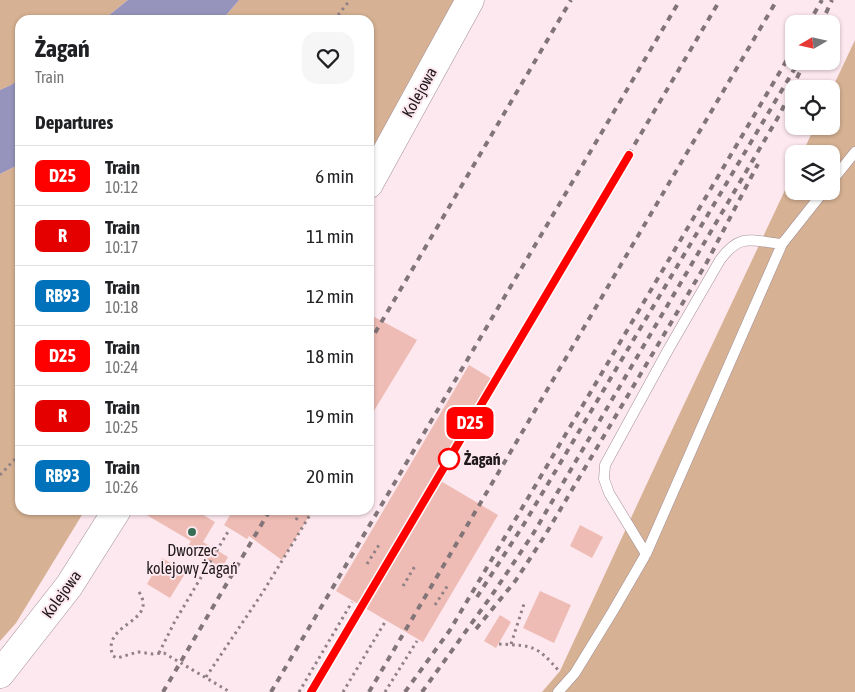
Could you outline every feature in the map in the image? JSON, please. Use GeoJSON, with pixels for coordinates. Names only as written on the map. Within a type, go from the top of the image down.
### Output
{"type":"FeatureCollection","features":[{"type":"Feature","properties":{"kind":"street","name":"Kolejowa"},"geometry":{"type":"LineString","coordinates":[[374,175],[470,0]]}},
{"type":"Feature","properties":{"kind":"street","name":"Kolejowa"},"geometry":{"type":"LineString","coordinates":[[0,674],[69,586],[114,515]]}},
{"type":"Feature","properties":{"kind":"lane"},"geometry":{"type":"LineString","coordinates":[[840,171],[855,152]]}},
{"type":"Feature","properties":{"kind":"lane"},"geometry":{"type":"LineString","coordinates":[[558,692],[574,673],[614,611],[646,554],[782,244],[817,200]]}},
{"type":"Feature","properties":{"kind":"lane"},"geometry":{"type":"LineString","coordinates":[[646,554],[609,493],[604,479],[605,464],[720,260],[739,241],[750,240],[782,244]]}},
{"type":"Feature","properties":{"kind":"path"},"geometry":{"type":"LineString","coordinates":[[338,15],[350,0]]}},
{"type":"Feature","properties":{"kind":"path"},"geometry":{"type":"LineString","coordinates":[[0,475],[15,459]]}},
{"type":"Feature","properties":{"kind":"path"},"geometry":{"type":"LineString","coordinates":[[296,520],[299,515]]}},
{"type":"Feature","properties":{"kind":"path"},"geometry":{"type":"LineString","coordinates":[[206,677],[263,592],[310,515]]}},
{"type":"Feature","properties":{"kind":"path"},"geometry":{"type":"LineString","coordinates":[[159,653],[174,623],[229,530]]}},
{"type":"Feature","properties":{"kind":"path"},"geometry":{"type":"LineString","coordinates":[[367,564],[379,545]]}},
{"type":"Feature","properties":{"kind":"path"},"geometry":{"type":"LineString","coordinates":[[403,586],[415,566]]}},
{"type":"Feature","properties":{"kind":"path"},"geometry":{"type":"LineString","coordinates":[[436,605],[448,586]]}},
{"type":"Feature","properties":{"kind":"path"},"geometry":{"type":"LineString","coordinates":[[139,592],[144,599],[143,608],[133,620],[112,638],[110,646],[112,653],[117,658],[138,652],[164,653],[230,692]]}},
{"type":"Feature","properties":{"kind":"path"},"geometry":{"type":"LineString","coordinates":[[298,692],[352,602]]}},
{"type":"Feature","properties":{"kind":"path"},"geometry":{"type":"LineString","coordinates":[[511,644],[524,604]]}},
{"type":"Feature","properties":{"kind":"path"},"geometry":{"type":"LineString","coordinates":[[343,692],[386,622]]}},
{"type":"Feature","properties":{"kind":"path"},"geometry":{"type":"LineString","coordinates":[[385,692],[418,641]]}},
{"type":"Feature","properties":{"kind":"path"},"geometry":{"type":"LineString","coordinates":[[499,644],[530,646],[542,652],[568,681]]}},
{"type":"Feature","properties":{"kind":"shaded area"},"geometry":{"type":"Polygon","coordinates":[[[0,0],[128,0],[109,15],[15,15],[15,82],[0,90],[0,0]]]}},
{"type":"Feature","properties":{"kind":"shaded area"},"geometry":{"type":"Polygon","coordinates":[[[239,0],[463,0],[374,154],[374,15],[226,15],[239,0]]]}},
{"type":"Feature","properties":{"kind":"shaded area"},"geometry":{"type":"Polygon","coordinates":[[[855,40],[855,692],[542,692],[560,671],[785,190],[785,200],[840,200],[840,145],[806,145],[811,135],[840,135],[840,80],[836,80],[855,40]]]}},
{"type":"Feature","properties":{"kind":"shaded area"},"geometry":{"type":"Polygon","coordinates":[[[15,166],[15,515],[82,515],[16,623],[0,641],[0,174],[15,166]]]}},
{"type":"Feature","properties":{"kind":"water"},"geometry":{"type":"Polygon","coordinates":[[[128,0],[239,0],[226,15],[109,15],[128,0]]]}},
{"type":"Feature","properties":{"kind":"water"},"geometry":{"type":"Polygon","coordinates":[[[15,82],[15,166],[0,174],[0,90],[15,82]]]}},
{"type":"Feature","properties":{"kind":"building"},"geometry":{"type":"Polygon","coordinates":[[[374,317],[417,340],[374,411],[374,317]]]}},
{"type":"Feature","properties":{"kind":"building"},"geometry":{"type":"Polygon","coordinates":[[[469,365],[492,379],[434,477],[498,515],[423,642],[336,591],[469,365]]]}},
{"type":"Feature","properties":{"kind":"building","name":"Dworzec kolejowy Żagań"},"geometry":{"type":"Polygon","coordinates":[[[147,515],[203,515],[215,522],[203,542],[228,557],[222,568],[187,548],[191,541],[147,515]]]}},
{"type":"Feature","properties":{"kind":"building"},"geometry":{"type":"Polygon","coordinates":[[[230,515],[310,515],[282,560],[249,536],[247,539],[224,525],[230,515]]]}},
{"type":"Feature","properties":{"kind":"building"},"geometry":{"type":"Polygon","coordinates":[[[580,525],[603,537],[592,558],[570,546],[580,525]]]}},
{"type":"Feature","properties":{"kind":"building"},"geometry":{"type":"Polygon","coordinates":[[[162,558],[186,572],[170,598],[147,584],[162,558]]]}},
{"type":"Feature","properties":{"kind":"building"},"geometry":{"type":"Polygon","coordinates":[[[540,591],[571,605],[554,643],[523,628],[540,591]]]}},
{"type":"Feature","properties":{"kind":"building"},"geometry":{"type":"Polygon","coordinates":[[[500,615],[511,622],[496,648],[484,641],[500,615]]]}},
{"type":"Feature","properties":{"kind":"railway"},"geometry":{"type":"LineString","coordinates":[[374,335],[571,0]]}},
{"type":"Feature","properties":{"kind":"railway"},"geometry":{"type":"LineString","coordinates":[[271,692],[680,0]]}},
{"type":"Feature","properties":{"kind":"railway"},"geometry":{"type":"LineString","coordinates":[[311,692],[720,0]]}},
{"type":"Feature","properties":{"kind":"railway"},"geometry":{"type":"LineString","coordinates":[[369,692],[777,0]]}},
{"type":"Feature","properties":{"kind":"railway"},"geometry":{"type":"LineString","coordinates":[[813,15],[822,0]]}},
{"type":"Feature","properties":{"kind":"railway"},"geometry":{"type":"LineString","coordinates":[[825,15],[832,0]]}},
{"type":"Feature","properties":{"kind":"railway"},"geometry":{"type":"LineString","coordinates":[[405,692],[450,630],[785,63]]}},
{"type":"Feature","properties":{"kind":"railway"},"geometry":{"type":"LineString","coordinates":[[477,597],[524,524],[794,70]]}},
{"type":"Feature","properties":{"kind":"railway"},"geometry":{"type":"LineString","coordinates":[[422,692],[492,595],[533,534],[780,114],[801,70]]}},
{"type":"Feature","properties":{"kind":"railway"},"geometry":{"type":"LineString","coordinates":[[476,629],[516,580],[544,537],[707,262],[758,164]]}},
{"type":"Feature","properties":{"kind":"railway"},"geometry":{"type":"LineString","coordinates":[[163,692],[267,515]]}},
{"type":"Feature","properties":{"kind":"train","name":"D25"},"geometry":{"type":"LineString","coordinates":[[311,692],[629,155]]}},
{"type":"Feature","properties":{"kind":"place","name":"Żagań"},"geometry":{"type":"Point","coordinates":[449,459]}},
{"type":"Feature","properties":{"kind":"place","name":"Dworzec kolejowy Żagań"},"geometry":{"type":"Point","coordinates":[192,532]}}]}
